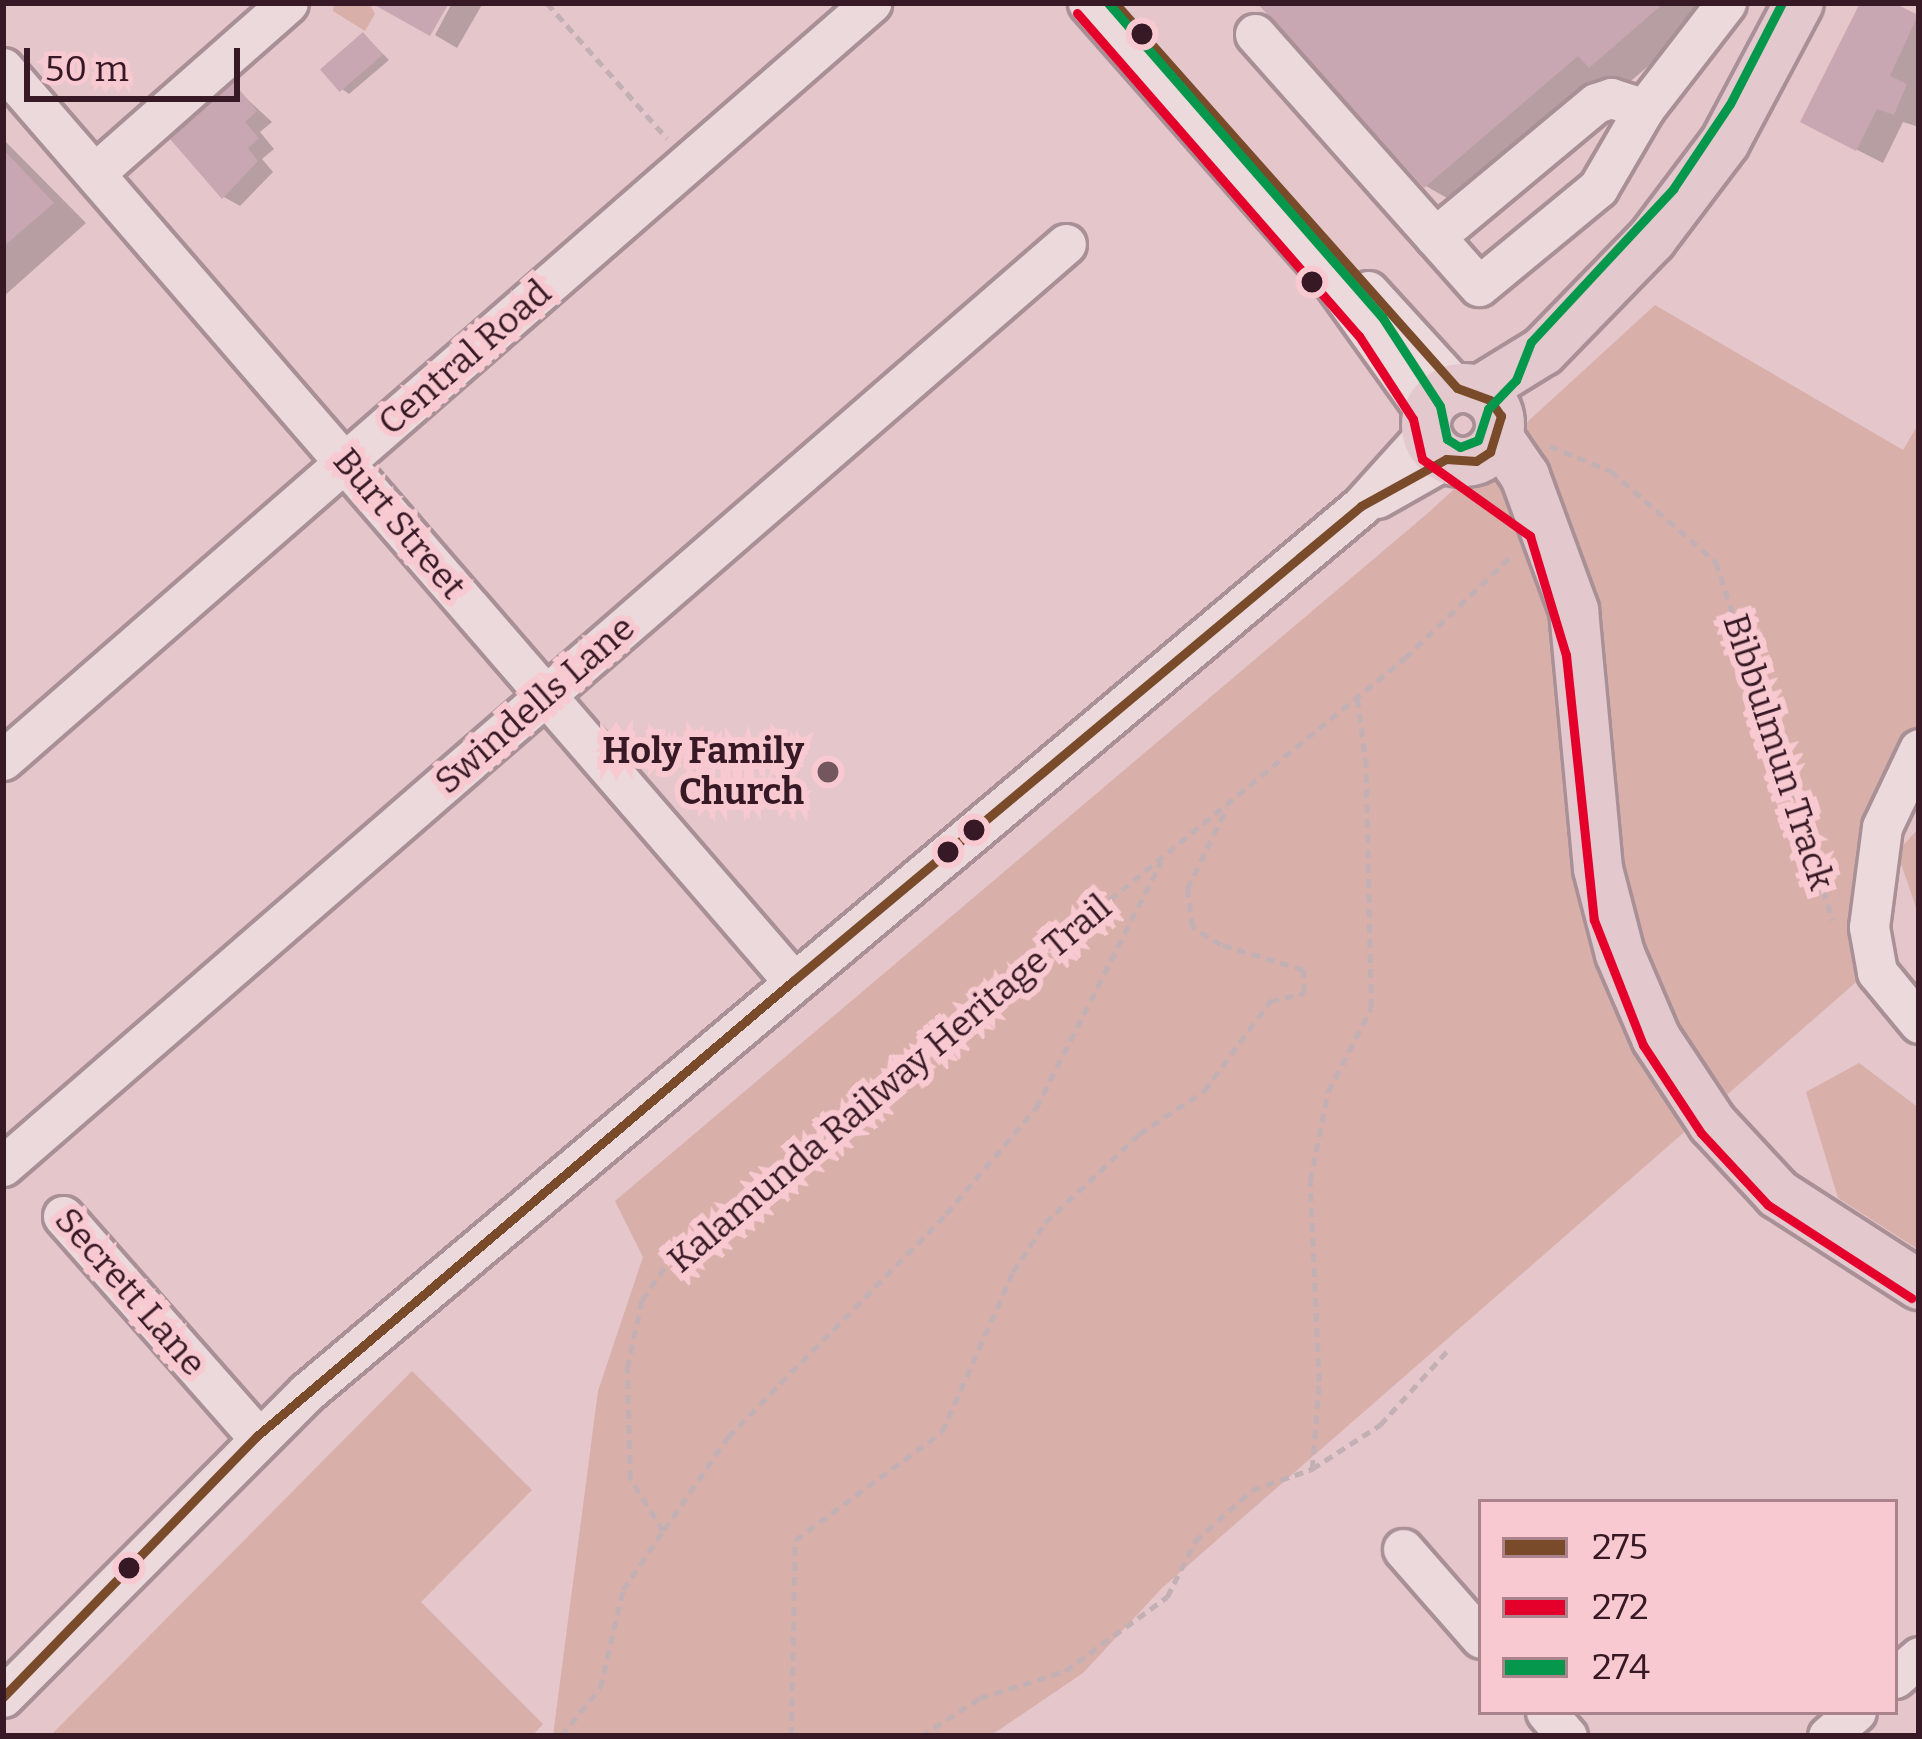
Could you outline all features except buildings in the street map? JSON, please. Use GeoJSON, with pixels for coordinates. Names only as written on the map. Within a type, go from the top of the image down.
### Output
{"type":"FeatureCollection","features":[{"type":"Feature","properties":{"kind":"main road"},"geometry":{"type":"LineString","coordinates":[[1793,15],[1685,198],[1471,427],[1543,526],[1581,652],[1605,901],[1655,1038],[1713,1124],[1778,1194],[1919,1285]]}},
{"type":"Feature","properties":{"kind":"street"},"geometry":{"type":"LineString","coordinates":[[95,173],[288,3]]}},
{"type":"Feature","properties":{"kind":"street","name":"Central Road"},"geometry":{"type":"LineString","coordinates":[[3,760],[871,3]]}},
{"type":"Feature","properties":{"kind":"street"},"geometry":{"type":"LineString","coordinates":[[1088,3],[1329,276],[1471,427]]}},
{"type":"Feature","properties":{"kind":"street"},"geometry":{"type":"LineString","coordinates":[[1115,3],[1471,427]]}},
{"type":"Feature","properties":{"kind":"street"},"geometry":{"type":"LineString","coordinates":[[1255,34],[1479,286],[1493,282],[1598,188],[1644,110],[1730,3],[1793,15]]}},
{"type":"Feature","properties":{"kind":"street","name":"Burt Street"},"geometry":{"type":"LineString","coordinates":[[3,68],[347,460],[544,697],[793,981]]}},
{"type":"Feature","properties":{"kind":"street"},"geometry":{"type":"LineString","coordinates":[[1435,237],[1596,103],[1611,98],[1644,110]]}},
{"type":"Feature","properties":{"kind":"street","name":"Swindells Lane"},"geometry":{"type":"LineString","coordinates":[[6,1157],[1066,244]]}},
{"type":"Feature","properties":{"kind":"street"},"geometry":{"type":"LineString","coordinates":[[3,1696],[257,1436],[1361,506],[1471,427]]}},
{"type":"Feature","properties":{"kind":"street"},"geometry":{"type":"LineString","coordinates":[[1919,749],[1882,827],[1868,927],[1884,984],[1919,1023]]}},
{"type":"Feature","properties":{"kind":"street","name":"Secrett Lane"},"geometry":{"type":"LineString","coordinates":[[63,1216],[257,1436]]}},
{"type":"Feature","properties":{"kind":"street"},"geometry":{"type":"LineString","coordinates":[[1403,1550],[1478,1635]]}},
{"type":"Feature","properties":{"kind":"street"},"geometry":{"type":"LineString","coordinates":[[1828,1736],[1852,1715]]}},
{"type":"Feature","properties":{"kind":"path"},"geometry":{"type":"LineString","coordinates":[[547,3],[671,142]]}},
{"type":"Feature","properties":{"kind":"path","name":"Bibbulmun Track"},"geometry":{"type":"LineString","coordinates":[[1471,427],[1611,471],[1716,562],[1839,940]]}},
{"type":"Feature","properties":{"kind":"path","name":"Kalamunda Railway Heritage Trail"},"geometry":{"type":"LineString","coordinates":[[663,1531],[629,1479],[628,1369],[642,1300],[669,1261],[1357,697],[1543,526]]}},
{"type":"Feature","properties":{"kind":"path"},"geometry":{"type":"LineString","coordinates":[[1312,1469],[1318,1382],[1310,1181],[1328,1092],[1371,1008],[1366,767],[1357,697]]}},
{"type":"Feature","properties":{"kind":"path","name":"Kalamunda Railway Heritage Trail"},"geometry":{"type":"LineString","coordinates":[[791,1736],[794,1540],[942,1432],[1012,1272],[1046,1223],[1138,1134],[1204,1091],[1270,1001],[1304,993],[1303,970],[1221,945],[1192,927],[1187,889],[1228,803]]}},
{"type":"Feature","properties":{"kind":"path","name":"Kalamunda Railway Heritage Trail"},"geometry":{"type":"LineString","coordinates":[[561,1736],[600,1688],[622,1590],[728,1437],[946,1214],[1036,1108],[1164,857]]}},
{"type":"Feature","properties":{"kind":"path"},"geometry":{"type":"LineString","coordinates":[[921,1736],[980,1698],[1065,1671],[1167,1597],[1195,1541],[1252,1490],[1312,1469],[1380,1425],[1449,1349]]}},
{"type":"Feature","properties":{"kind":"shaded area"},"geometry":{"type":"Polygon","coordinates":[[[334,3],[369,3],[375,14],[365,31],[333,11],[334,3]]]}},
{"type":"Feature","properties":{"kind":"shaded area"},"geometry":{"type":"Polygon","coordinates":[[[1655,305],[1903,450],[1919,423],[1919,728],[1859,857],[1878,963],[1162,1588],[1083,1673],[990,1736],[553,1736],[598,1391],[643,1257],[615,1201],[1428,513],[1655,305]]]}},
{"type":"Feature","properties":{"kind":"shaded area"},"geometry":{"type":"Polygon","coordinates":[[[1919,828],[1919,910],[1918,913],[1897,852],[1919,828]]]}},
{"type":"Feature","properties":{"kind":"shaded area"},"geometry":{"type":"Polygon","coordinates":[[[1859,1063],[1919,1108],[1919,1250],[1838,1198],[1806,1092],[1859,1063]]]}},
{"type":"Feature","properties":{"kind":"shaded area"},"geometry":{"type":"Polygon","coordinates":[[[412,1371],[532,1490],[421,1602],[543,1724],[532,1736],[50,1736],[412,1371]]]}},
{"type":"Feature","properties":{"kind":"transit line","name":"274"},"geometry":{"type":"LineString","coordinates":[[1108,3],[1382,317],[1440,406],[1447,439],[1460,447],[1478,440],[1488,409],[1516,380],[1531,342],[1673,189],[1730,104],[1782,3]]}},
{"type":"Feature","properties":{"kind":"transit line","name":"275"},"geometry":{"type":"LineString","coordinates":[[3,1697],[257,1436],[793,981],[1361,506],[1446,459],[1476,461],[1490,452],[1501,416],[1490,400],[1457,388],[1115,3]]}},
{"type":"Feature","properties":{"kind":"transit line","name":"272"},"geometry":{"type":"LineString","coordinates":[[1077,13],[1359,336],[1413,419],[1422,459],[1530,536],[1566,655],[1594,920],[1643,1045],[1701,1133],[1768,1205],[1911,1298]]}},
{"type":"Feature","properties":{"kind":"place","name":"Holy Family Church"},"geometry":{"type":"Point","coordinates":[828,772]}}]}
